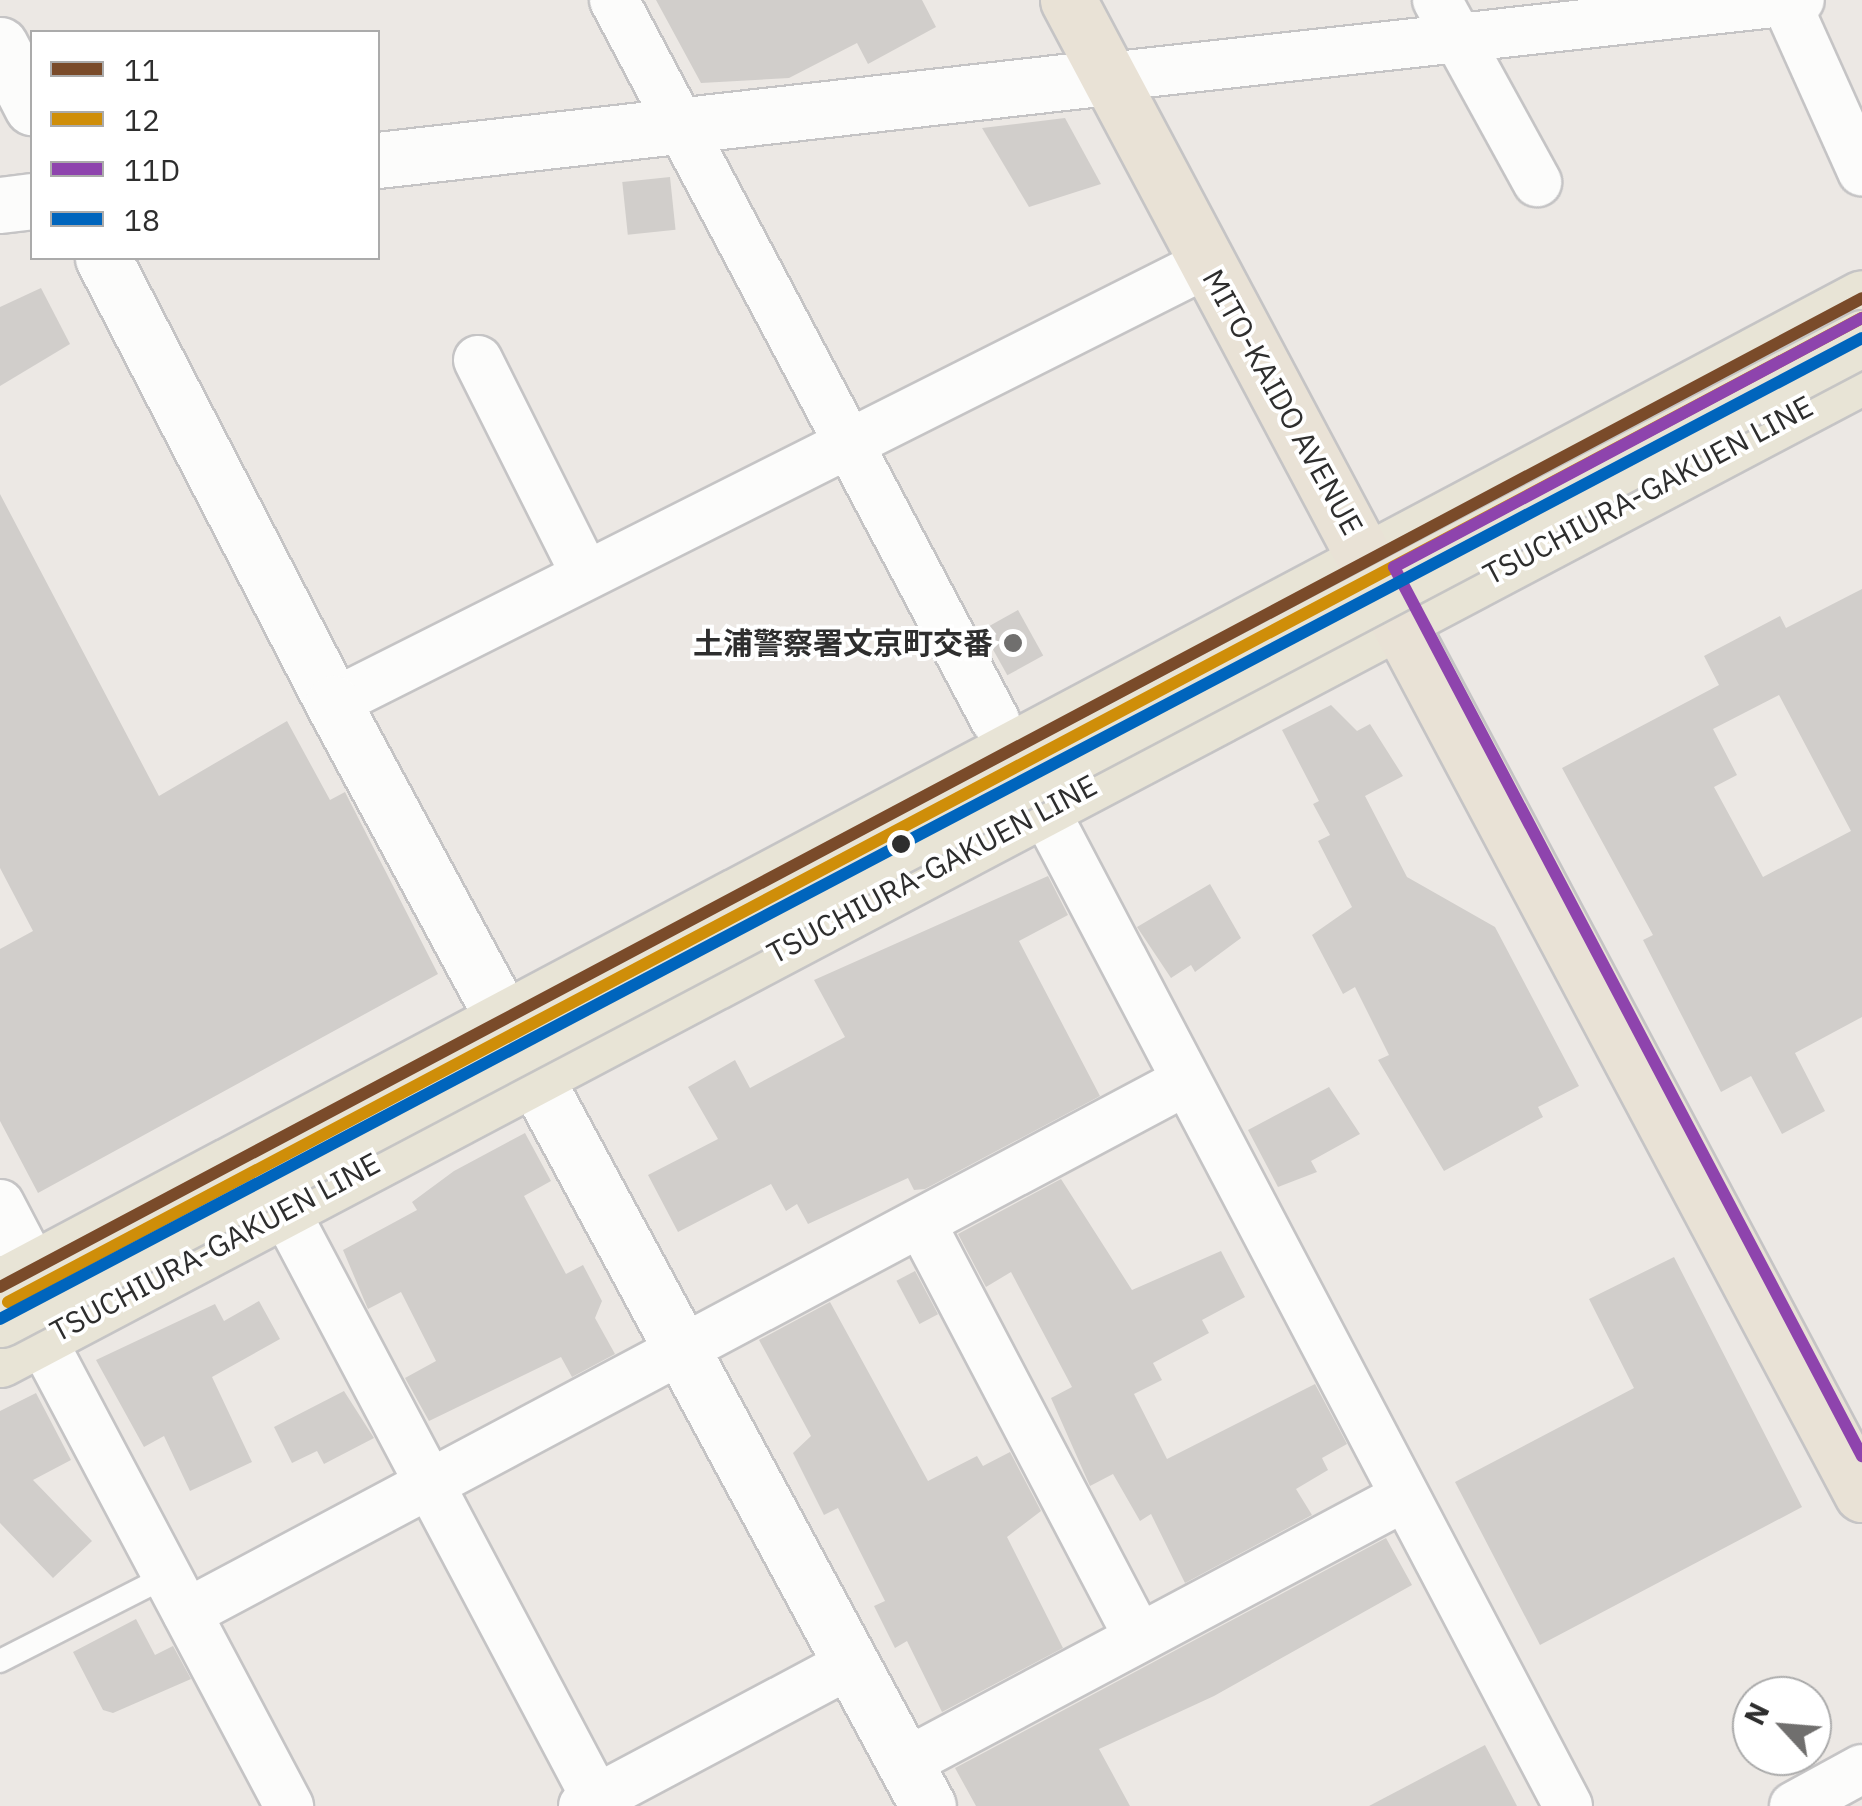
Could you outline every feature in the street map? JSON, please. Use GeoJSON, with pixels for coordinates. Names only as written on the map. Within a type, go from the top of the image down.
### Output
{"type":"FeatureCollection","features":[{"type":"Feature","properties":{"kind":"highway","name":"MITO-KAIDO AVENUE"},"geometry":{"type":"LineString","coordinates":[[1068,0],[1404,620],[1862,1494]]}},
{"type":"Feature","properties":{"kind":"main road"},"geometry":{"type":"LineString","coordinates":[[17,1278],[1862,298]]}},
{"type":"Feature","properties":{"kind":"main road"},"geometry":{"type":"LineString","coordinates":[[14,1339],[1862,338]]}},
{"type":"Feature","properties":{"kind":"main road","name":"TSUCHIURA-GAKUEN LINE"},"geometry":{"type":"LineString","coordinates":[[14,1339],[285,1210],[1862,376]]}},
{"type":"Feature","properties":{"kind":"street"},"geometry":{"type":"LineString","coordinates":[[614,0],[842,442],[994,720]]}},
{"type":"Feature","properties":{"kind":"street"},"geometry":{"type":"LineString","coordinates":[[380,160],[1108,77],[1446,19],[1790,1],[1862,171]]}},
{"type":"Feature","properties":{"kind":"street"},"geometry":{"type":"LineString","coordinates":[[1446,19],[1537,182]]}},
{"type":"Feature","properties":{"kind":"street"},"geometry":{"type":"LineString","coordinates":[[0,46],[30,103]]}},
{"type":"Feature","properties":{"kind":"street"},"geometry":{"type":"LineString","coordinates":[[0,205],[30,201]]}},
{"type":"Feature","properties":{"kind":"street"},"geometry":{"type":"LineString","coordinates":[[104,260],[334,703],[540,1076],[917,1785],[1138,1636],[1404,1497]]}},
{"type":"Feature","properties":{"kind":"street"},"geometry":{"type":"LineString","coordinates":[[334,703],[842,442],[1208,263]]}},
{"type":"Feature","properties":{"kind":"street"},"geometry":{"type":"LineString","coordinates":[[478,360],[586,574]]}},
{"type":"Feature","properties":{"kind":"street"},"geometry":{"type":"LineString","coordinates":[[1044,810],[1182,1083],[1568,1806]]}},
{"type":"Feature","properties":{"kind":"street"},"geometry":{"type":"LineString","coordinates":[[177,1595],[432,1488],[1182,1083]]}},
{"type":"Feature","properties":{"kind":"street"},"geometry":{"type":"LineString","coordinates":[[0,1204],[17,1278],[14,1339],[177,1595],[280,1803]]}},
{"type":"Feature","properties":{"kind":"street"},"geometry":{"type":"LineString","coordinates":[[285,1210],[593,1804],[852,1663]]}},
{"type":"Feature","properties":{"kind":"street"},"geometry":{"type":"LineString","coordinates":[[920,1223],[1138,1636]]}},
{"type":"Feature","properties":{"kind":"street"},"geometry":{"type":"LineString","coordinates":[[1794,1806],[1862,1769]]}},
{"type":"Feature","properties":{"kind":"lane"},"geometry":{"type":"LineString","coordinates":[[0,1660],[177,1595]]}},
{"type":"Feature","properties":{"kind":"building"},"geometry":{"type":"Polygon","coordinates":[[[656,0],[922,0],[936,27],[868,64],[857,43],[789,78],[701,83],[656,0]]]}},
{"type":"Feature","properties":{"kind":"building"},"geometry":{"type":"Polygon","coordinates":[[[1065,118],[1101,184],[1029,207],[982,128],[1065,118]]]}},
{"type":"Feature","properties":{"kind":"building"},"geometry":{"type":"Polygon","coordinates":[[[670,177],[676,230],[628,235],[622,182],[670,177]]]}},
{"type":"Feature","properties":{"kind":"building"},"geometry":{"type":"Polygon","coordinates":[[[41,288],[70,344],[0,386],[0,307],[41,288]]]}},
{"type":"Feature","properties":{"kind":"building"},"geometry":{"type":"Polygon","coordinates":[[[0,494],[159,796],[287,721],[330,800],[345,792],[438,974],[38,1193],[0,1121],[0,949],[33,931],[0,868],[0,494]]]}},
{"type":"Feature","properties":{"kind":"building"},"geometry":{"type":"Polygon","coordinates":[[[1862,589],[1862,1017],[1795,1053],[1825,1111],[1782,1134],[1751,1076],[1721,1092],[1643,940],[1653,935],[1562,768],[1719,685],[1704,656],[1780,616],[1786,628],[1862,589]],[[1779,695],[1713,729],[1737,775],[1714,787],[1763,877],[1851,831],[1779,695]]]}},
{"type":"Feature","properties":{"kind":"building","name":"土浦警察署文京町交番"},"geometry":{"type":"Polygon","coordinates":[[[1018,610],[1043,655],[1007,675],[982,630],[1018,610]]]}},
{"type":"Feature","properties":{"kind":"building"},"geometry":{"type":"Polygon","coordinates":[[[1331,705],[1357,731],[1370,724],[1403,776],[1365,796],[1407,877],[1495,927],[1579,1086],[1538,1107],[1543,1117],[1444,1171],[1378,1060],[1389,1055],[1355,987],[1343,994],[1312,935],[1352,907],[1318,841],[1330,835],[1313,804],[1319,801],[1282,730],[1331,705]]]}},
{"type":"Feature","properties":{"kind":"building"},"geometry":{"type":"Polygon","coordinates":[[[1048,876],[1068,915],[1019,941],[1100,1096],[925,1189],[914,1190],[908,1178],[808,1224],[797,1204],[786,1211],[771,1184],[678,1232],[648,1175],[718,1139],[688,1087],[735,1060],[750,1088],[845,1037],[814,980],[1048,876]]]}},
{"type":"Feature","properties":{"kind":"building"},"geometry":{"type":"Polygon","coordinates":[[[1210,884],[1241,938],[1195,972],[1191,965],[1171,978],[1137,927],[1210,884]]]}},
{"type":"Feature","properties":{"kind":"building"},"geometry":{"type":"Polygon","coordinates":[[[1329,1087],[1360,1134],[1311,1161],[1317,1172],[1278,1187],[1248,1130],[1329,1087]]]}},
{"type":"Feature","properties":{"kind":"building"},"geometry":{"type":"Polygon","coordinates":[[[525,1133],[551,1181],[524,1196],[566,1274],[583,1265],[602,1301],[595,1318],[615,1354],[572,1377],[561,1357],[429,1421],[405,1378],[436,1361],[401,1292],[368,1309],[343,1250],[417,1210],[412,1202],[454,1171],[525,1133]]]}},
{"type":"Feature","properties":{"kind":"building"},"geometry":{"type":"Polygon","coordinates":[[[1061,1179],[1132,1290],[1221,1251],[1245,1297],[1202,1320],[1209,1333],[1153,1363],[1162,1380],[1134,1394],[1167,1459],[1315,1384],[1347,1444],[1322,1458],[1328,1470],[1296,1489],[1312,1515],[1185,1583],[1151,1514],[1140,1521],[1113,1474],[1090,1486],[1051,1398],[1072,1387],[1011,1272],[986,1287],[958,1234],[1061,1179]]]}},
{"type":"Feature","properties":{"kind":"building"},"geometry":{"type":"Polygon","coordinates":[[[1674,1257],[1802,1507],[1540,1645],[1455,1482],[1634,1388],[1589,1299],[1674,1257]]]}},
{"type":"Feature","properties":{"kind":"building"},"geometry":{"type":"Polygon","coordinates":[[[915,1271],[938,1314],[919,1324],[896,1281],[915,1271]]]}},
{"type":"Feature","properties":{"kind":"building"},"geometry":{"type":"Polygon","coordinates":[[[259,1301],[280,1339],[212,1377],[252,1462],[190,1491],[164,1436],[144,1447],[96,1360],[215,1304],[224,1321],[259,1301]]]}},
{"type":"Feature","properties":{"kind":"building"},"geometry":{"type":"Polygon","coordinates":[[[830,1302],[928,1481],[977,1456],[983,1466],[1010,1452],[1041,1511],[1007,1537],[1063,1648],[942,1712],[907,1641],[895,1648],[874,1606],[885,1601],[838,1508],[824,1515],[793,1453],[811,1436],[759,1340],[830,1302]]]}},
{"type":"Feature","properties":{"kind":"building"},"geometry":{"type":"Polygon","coordinates":[[[344,1391],[374,1438],[324,1464],[317,1451],[292,1463],[274,1427],[344,1391]]]}},
{"type":"Feature","properties":{"kind":"building"},"geometry":{"type":"Polygon","coordinates":[[[36,1393],[71,1460],[33,1480],[92,1541],[53,1578],[0,1523],[0,1411],[36,1393]]]}},
{"type":"Feature","properties":{"kind":"building"},"geometry":{"type":"Polygon","coordinates":[[[1386,1538],[1412,1585],[1214,1696],[1099,1749],[1130,1806],[976,1806],[955,1768],[1386,1538]]]}},
{"type":"Feature","properties":{"kind":"building"},"geometry":{"type":"Polygon","coordinates":[[[136,1619],[155,1655],[173,1646],[191,1679],[113,1713],[103,1710],[73,1652],[136,1619]]]}},
{"type":"Feature","properties":{"kind":"building"},"geometry":{"type":"Polygon","coordinates":[[[1485,1745],[1517,1806],[1369,1806],[1485,1745]]]}},
{"type":"Feature","properties":{"kind":"transit line","name":"11"},"geometry":{"type":"LineString","coordinates":[[0,1287],[1862,298]]}},
{"type":"Feature","properties":{"kind":"transit line","name":"12"},"geometry":{"type":"LineString","coordinates":[[8,1302],[1862,318]]}},
{"type":"Feature","properties":{"kind":"transit line","name":"11D"},"geometry":{"type":"LineString","coordinates":[[1862,318],[1394,567],[1862,1456]]}},
{"type":"Feature","properties":{"kind":"transit line","name":"18"},"geometry":{"type":"LineString","coordinates":[[0,1319],[1862,338]]}},
{"type":"Feature","properties":{"kind":"place","name":"土浦警察署文京町交番"},"geometry":{"type":"Point","coordinates":[1013,643]}}]}
